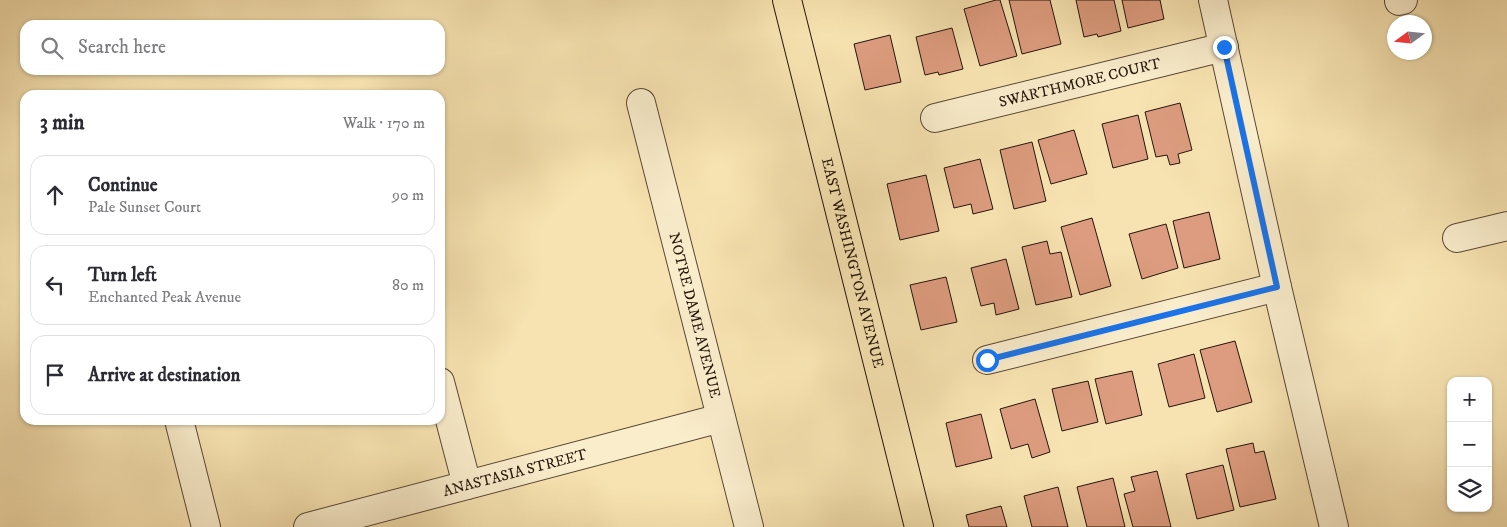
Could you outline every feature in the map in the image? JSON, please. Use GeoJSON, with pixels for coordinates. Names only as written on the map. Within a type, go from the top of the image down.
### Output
{"type":"FeatureCollection","features":[{"type":"Feature","properties":{"kind":"main road","name":"EAST WASHINGTON AVENUE"},"geometry":{"type":"LineString","coordinates":[[787,0],[919,527]]}},
{"type":"Feature","properties":{"kind":"street"},"geometry":{"type":"LineString","coordinates":[[1213,0],[1332,527]]}},
{"type":"Feature","properties":{"kind":"street","name":"SWARTHMORE COURT"},"geometry":{"type":"LineString","coordinates":[[935,118],[1224,47]]}},
{"type":"Feature","properties":{"kind":"street","name":"NOTRE DAME AVENUE"},"geometry":{"type":"LineString","coordinates":[[641,102],[749,527]]}},
{"type":"Feature","properties":{"kind":"street"},"geometry":{"type":"LineString","coordinates":[[1457,238],[1507,226]]}},
{"type":"Feature","properties":{"kind":"street"},"geometry":{"type":"LineString","coordinates":[[987,360],[1277,287]]}},
{"type":"Feature","properties":{"kind":"street"},"geometry":{"type":"LineString","coordinates":[[445,401],[467,485]]}},
{"type":"Feature","properties":{"kind":"street","name":"ANASTASIA STREET"},"geometry":{"type":"LineString","coordinates":[[308,527],[721,418]]}},
{"type":"Feature","properties":{"kind":"street"},"geometry":{"type":"LineString","coordinates":[[180,425],[206,527]]}},
{"type":"Feature","properties":{"kind":"building"},"geometry":{"type":"Polygon","coordinates":[[[1000,0],[1017,56],[980,66],[964,9],[1000,0]]]}},
{"type":"Feature","properties":{"kind":"building"},"geometry":{"type":"Polygon","coordinates":[[[1009,0],[1050,0],[1061,44],[1022,54],[1009,0]]]}},
{"type":"Feature","properties":{"kind":"building"},"geometry":{"type":"Polygon","coordinates":[[[1076,0],[1114,0],[1121,31],[1098,37],[1097,34],[1084,37],[1076,0]]]}},
{"type":"Feature","properties":{"kind":"building"},"geometry":{"type":"Polygon","coordinates":[[[1122,0],[1160,0],[1164,19],[1128,28],[1122,0]]]}},
{"type":"Feature","properties":{"kind":"building"},"geometry":{"type":"Polygon","coordinates":[[[952,28],[963,69],[939,75],[938,72],[925,75],[916,37],[952,28]]]}},
{"type":"Feature","properties":{"kind":"building"},"geometry":{"type":"Polygon","coordinates":[[[890,35],[901,82],[865,90],[854,44],[890,35]]]}},
{"type":"Feature","properties":{"kind":"building"},"geometry":{"type":"Polygon","coordinates":[[[1180,103],[1192,150],[1178,154],[1180,163],[1170,165],[1167,155],[1156,157],[1145,112],[1180,103]]]}},
{"type":"Feature","properties":{"kind":"building"},"geometry":{"type":"Polygon","coordinates":[[[1138,115],[1148,159],[1113,168],[1102,124],[1138,115]]]}},
{"type":"Feature","properties":{"kind":"building"},"geometry":{"type":"Polygon","coordinates":[[[1074,130],[1087,174],[1051,184],[1038,140],[1074,130]]]}},
{"type":"Feature","properties":{"kind":"building"},"geometry":{"type":"Polygon","coordinates":[[[1032,142],[1046,201],[1014,209],[1000,150],[1032,142]]]}},
{"type":"Feature","properties":{"kind":"building"},"geometry":{"type":"Polygon","coordinates":[[[980,159],[993,209],[973,214],[971,204],[954,208],[944,168],[980,159]]]}},
{"type":"Feature","properties":{"kind":"building"},"geometry":{"type":"Polygon","coordinates":[[[926,175],[939,231],[900,240],[887,184],[926,175]]]}},
{"type":"Feature","properties":{"kind":"building"},"geometry":{"type":"Polygon","coordinates":[[[1209,212],[1220,259],[1184,268],[1173,221],[1209,212]]]}},
{"type":"Feature","properties":{"kind":"building"},"geometry":{"type":"Polygon","coordinates":[[[1092,218],[1111,286],[1080,295],[1061,227],[1092,218]]]}},
{"type":"Feature","properties":{"kind":"building"},"geometry":{"type":"Polygon","coordinates":[[[1166,224],[1178,268],[1142,279],[1129,234],[1166,224]]]}},
{"type":"Feature","properties":{"kind":"building"},"geometry":{"type":"Polygon","coordinates":[[[1047,241],[1050,254],[1061,252],[1072,297],[1036,305],[1022,247],[1047,241]]]}},
{"type":"Feature","properties":{"kind":"building"},"geometry":{"type":"Polygon","coordinates":[[[1006,259],[1019,309],[996,315],[994,303],[981,306],[971,268],[1006,259]]]}},
{"type":"Feature","properties":{"kind":"building"},"geometry":{"type":"Polygon","coordinates":[[[946,277],[957,322],[921,330],[910,285],[946,277]]]}},
{"type":"Feature","properties":{"kind":"building"},"geometry":{"type":"Polygon","coordinates":[[[1235,341],[1252,402],[1217,412],[1200,350],[1235,341]]]}},
{"type":"Feature","properties":{"kind":"building"},"geometry":{"type":"Polygon","coordinates":[[[1194,354],[1205,398],[1169,407],[1158,364],[1194,354]]]}},
{"type":"Feature","properties":{"kind":"building"},"geometry":{"type":"Polygon","coordinates":[[[1132,371],[1142,415],[1106,424],[1095,379],[1132,371]]]}},
{"type":"Feature","properties":{"kind":"building"},"geometry":{"type":"Polygon","coordinates":[[[1088,381],[1098,422],[1062,431],[1052,389],[1088,381]]]}},
{"type":"Feature","properties":{"kind":"building"},"geometry":{"type":"Polygon","coordinates":[[[1035,399],[1050,452],[1032,458],[1028,444],[1011,449],[1000,409],[1035,399]]]}},
{"type":"Feature","properties":{"kind":"building"},"geometry":{"type":"Polygon","coordinates":[[[981,414],[992,458],[956,467],[946,423],[981,414]]]}},
{"type":"Feature","properties":{"kind":"building"},"geometry":{"type":"Polygon","coordinates":[[[1253,443],[1255,453],[1264,451],[1276,499],[1240,507],[1226,449],[1253,443]]]}},
{"type":"Feature","properties":{"kind":"building"},"geometry":{"type":"Polygon","coordinates":[[[1223,465],[1234,510],[1197,519],[1186,474],[1223,465]]]}},
{"type":"Feature","properties":{"kind":"building"},"geometry":{"type":"Polygon","coordinates":[[[1157,471],[1171,527],[1133,527],[1124,494],[1135,491],[1131,477],[1157,471]]]}},
{"type":"Feature","properties":{"kind":"building"},"geometry":{"type":"Polygon","coordinates":[[[1113,478],[1125,527],[1087,527],[1077,487],[1113,478]]]}},
{"type":"Feature","properties":{"kind":"building"},"geometry":{"type":"Polygon","coordinates":[[[1058,487],[1068,527],[1032,527],[1024,496],[1058,487]]]}},
{"type":"Feature","properties":{"kind":"building"},"geometry":{"type":"Polygon","coordinates":[[[1001,506],[1007,527],[969,527],[966,515],[1001,506]]]}},
{"type":"Feature","properties":{"kind":"route"},"geometry":{"type":"LineString","coordinates":[[987,360],[1277,287],[1224,47]]}}]}
